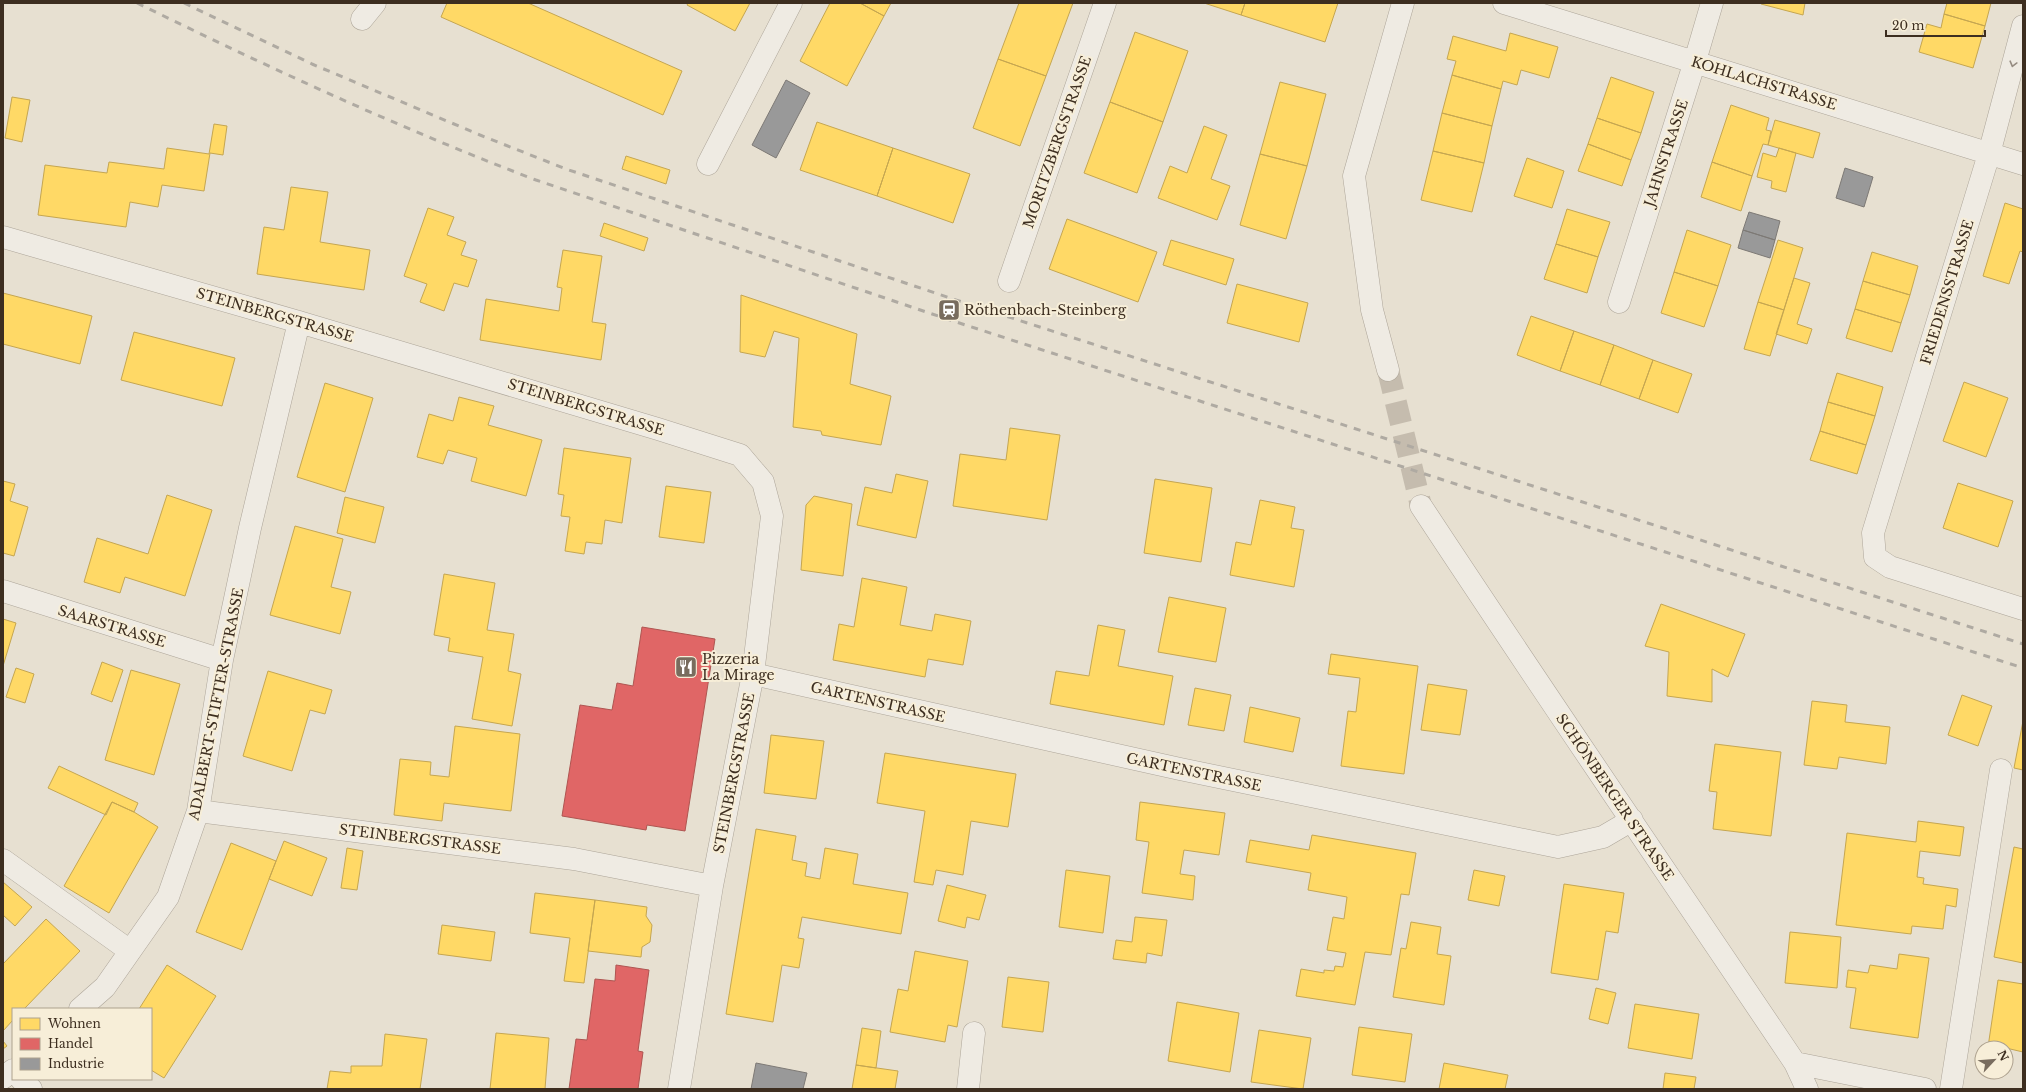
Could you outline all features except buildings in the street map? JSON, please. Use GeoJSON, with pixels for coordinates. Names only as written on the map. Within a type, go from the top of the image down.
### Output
{"type":"FeatureCollection","features":[{"type":"Feature","properties":{"kind":"street"},"geometry":{"type":"LineString","coordinates":[[708,164],[791,3]]}},
{"type":"Feature","properties":{"kind":"street","name":"MORITZBERGSTRASSE"},"geometry":{"type":"LineString","coordinates":[[1009,281],[1105,3]]}},
{"type":"Feature","properties":{"kind":"street"},"geometry":{"type":"LineString","coordinates":[[1388,370],[1372,310],[1354,176],[1403,3]]}},
{"type":"Feature","properties":{"kind":"street","name":"KOHLACHSTRASSE"},"geometry":{"type":"LineString","coordinates":[[1504,3],[2023,164]]}},
{"type":"Feature","properties":{"kind":"street","name":"JAHNSTRASSE"},"geometry":{"type":"LineString","coordinates":[[1619,302],[1712,3]]}},
{"type":"Feature","properties":{"kind":"street","name":"FRIEDENSSTRASSE"},"geometry":{"type":"LineString","coordinates":[[2023,26],[1989,154],[1873,533],[1875,557],[1890,567],[2023,609]]}},
{"type":"Feature","properties":{"kind":"street","name":"STEINBERGSTRASSE"},"geometry":{"type":"LineString","coordinates":[[3,237],[299,322],[658,429],[740,455],[763,482],[772,516],[753,674],[712,886],[679,1089]]}},
{"type":"Feature","properties":{"kind":"street","name":"ADALBERT-STIFTER-STRASSE"},"geometry":{"type":"LineString","coordinates":[[81,1008],[105,987],[168,897],[198,811],[222,660],[250,528],[299,322]]}},
{"type":"Feature","properties":{"kind":"street","name":"SCHÖNBERGER STRASSE"},"geometry":{"type":"LineString","coordinates":[[1421,506],[1550,701],[1632,820],[1794,1063],[1807,1089]]}},
{"type":"Feature","properties":{"kind":"street","name":"SAARSTRASSE"},"geometry":{"type":"LineString","coordinates":[[3,591],[222,660]]}},
{"type":"Feature","properties":{"kind":"street","name":"GARTENSTRASSE"},"geometry":{"type":"LineString","coordinates":[[753,674],[1180,769],[1558,847],[1603,837],[1632,820]]}},
{"type":"Feature","properties":{"kind":"street"},"geometry":{"type":"LineString","coordinates":[[1951,1089],[2001,770]]}},
{"type":"Feature","properties":{"kind":"street","name":"STEINBERGSTRASSE"},"geometry":{"type":"LineString","coordinates":[[198,811],[574,859],[712,886]]}},
{"type":"Feature","properties":{"kind":"street"},"geometry":{"type":"LineString","coordinates":[[3,860],[130,951]]}},
{"type":"Feature","properties":{"kind":"street"},"geometry":{"type":"LineString","coordinates":[[968,1089],[974,1033]]}},
{"type":"Feature","properties":{"kind":"street"},"geometry":{"type":"LineString","coordinates":[[1794,1063],[1925,1089]]}},
{"type":"Feature","properties":{"kind":"street"},"geometry":{"type":"LineString","coordinates":[[3,1078],[12,1072]]}},
{"type":"Feature","properties":{"kind":"street"},"geometry":{"type":"LineString","coordinates":[[22,1080],[31,1089]]}},
{"type":"Feature","properties":{"kind":"tunnel"},"geometry":{"type":"LineString","coordinates":[[1388,370],[1421,506]]}},
{"type":"Feature","properties":{"kind":"railway"},"geometry":{"type":"LineString","coordinates":[[137,3],[334,96],[434,139],[536,180],[947,319],[2023,668]]}},
{"type":"Feature","properties":{"kind":"railway"},"geometry":{"type":"LineString","coordinates":[[184,3],[312,64],[480,135],[566,169],[953,299],[2023,644]]}},
{"type":"Feature","properties":{"kind":"place","name":"Röthenbach-Steinberg"},"geometry":{"type":"Point","coordinates":[949,310]}},
{"type":"Feature","properties":{"kind":"place","name":"Pizzeria La Mirage"},"geometry":{"type":"Point","coordinates":[686,667]}}]}
